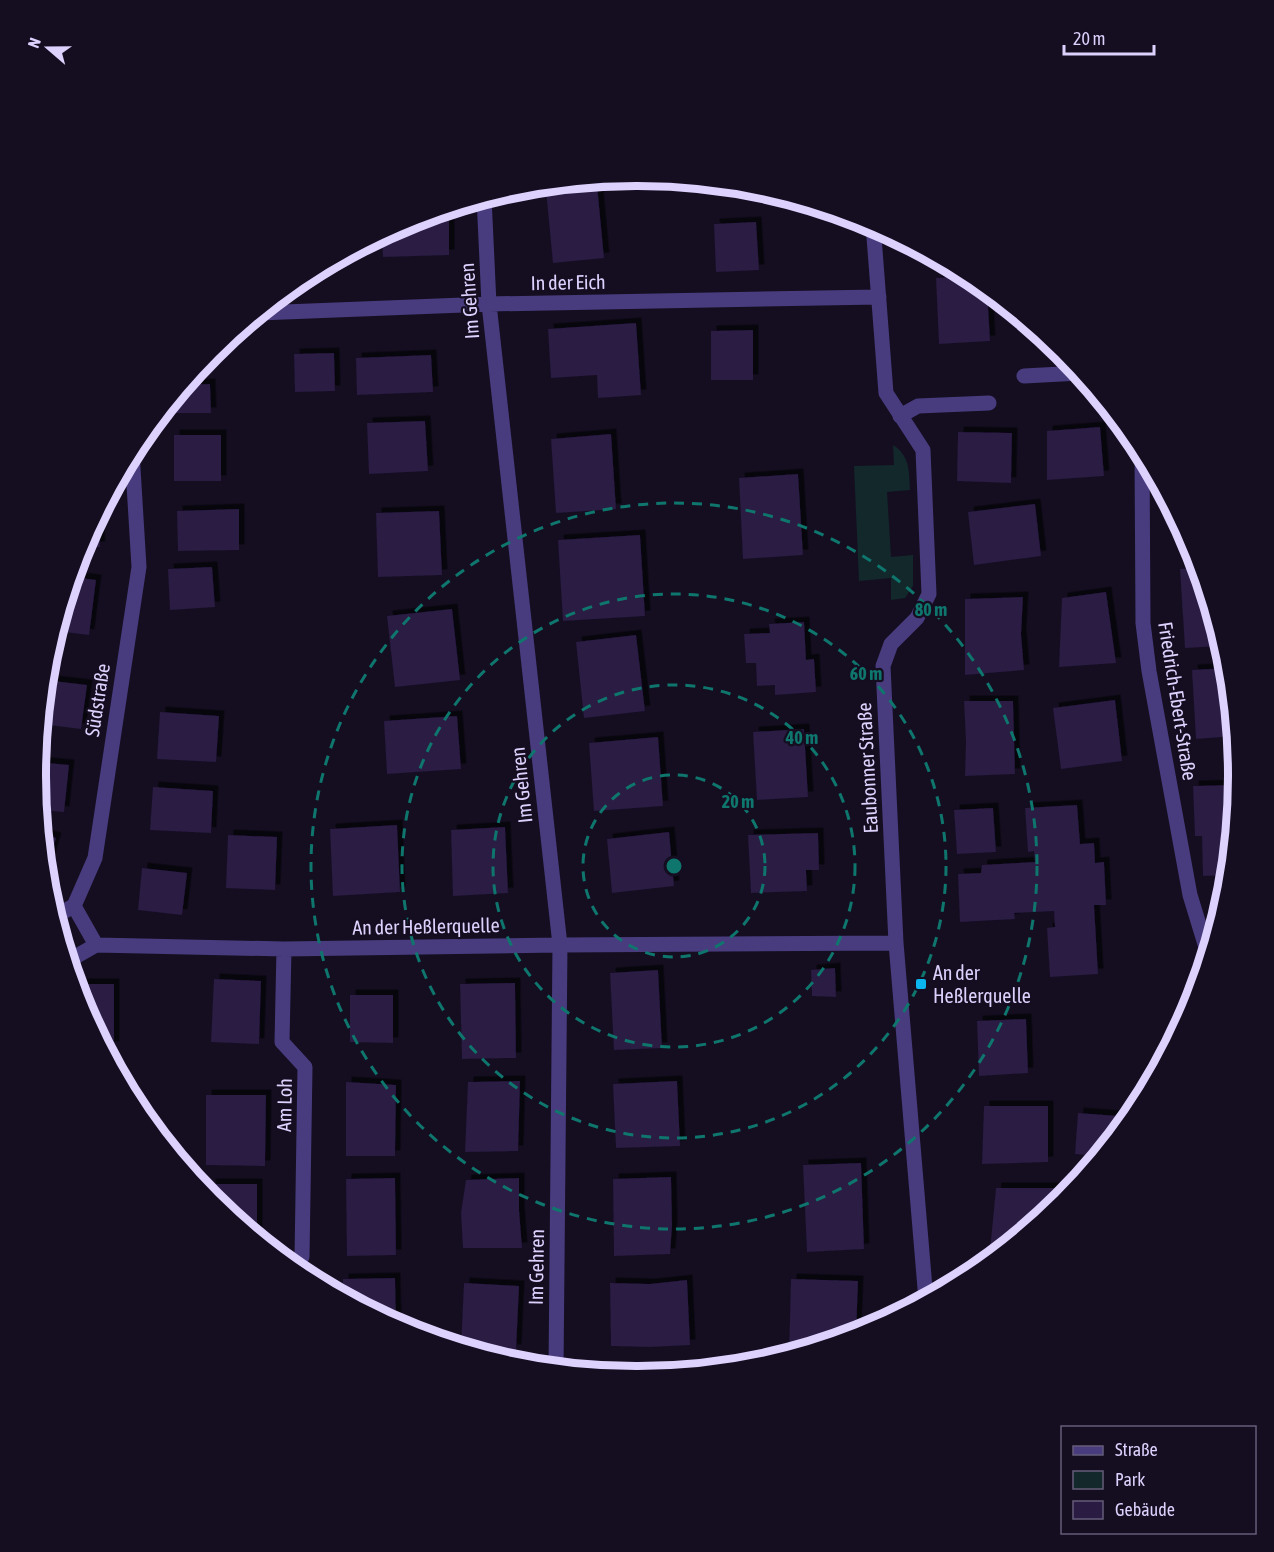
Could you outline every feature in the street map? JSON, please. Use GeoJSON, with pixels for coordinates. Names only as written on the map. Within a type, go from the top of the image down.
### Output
{"type":"FeatureCollection","features":[{"type":"Feature","properties":{"kind":"street","name":"Im Gehren"},"geometry":{"type":"LineString","coordinates":[[484,206],[489,304],[560,945],[556,1360]]}},
{"type":"Feature","properties":{"kind":"street","name":"Eaubonner Straße"},"geometry":{"type":"LineString","coordinates":[[874,235],[886,393],[922,450],[929,594],[917,618],[891,644],[883,666],[897,944],[925,1291]]}},
{"type":"Feature","properties":{"kind":"street","name":"In der Eich"},"geometry":{"type":"LineString","coordinates":[[272,312],[489,304],[879,297]]}},
{"type":"Feature","properties":{"kind":"street"},"geometry":{"type":"LineString","coordinates":[[1024,376],[1069,374]]}},
{"type":"Feature","properties":{"kind":"street"},"geometry":{"type":"LineString","coordinates":[[900,416],[918,406],[989,403]]}},
{"type":"Feature","properties":{"kind":"street","name":"Südstraße"},"geometry":{"type":"LineString","coordinates":[[74,906],[94,858],[139,567],[133,469]]}},
{"type":"Feature","properties":{"kind":"street","name":"Friedrich-Ebert-Straße"},"geometry":{"type":"LineString","coordinates":[[1142,471],[1143,623],[1149,671],[1190,895],[1205,937]]}},
{"type":"Feature","properties":{"kind":"street"},"geometry":{"type":"LineString","coordinates":[[63,912],[74,906],[96,945]]}},
{"type":"Feature","properties":{"kind":"street","name":"An der Heßlerquelle"},"geometry":{"type":"LineString","coordinates":[[75,956],[96,945],[284,949],[897,944]]}},
{"type":"Feature","properties":{"kind":"street","name":"Am Loh"},"geometry":{"type":"LineString","coordinates":[[284,949],[282,1042],[305,1067],[302,1257],[299,1260]]}},
{"type":"Feature","properties":{"kind":"green space"},"geometry":{"type":"Polygon","coordinates":[[[893,445],[906,459],[910,490],[887,492],[891,557],[913,555],[913,586],[905,598],[891,600],[891,578],[859,581],[854,466],[894,465],[893,445]]]}},
{"type":"Feature","properties":{"kind":"building"},"geometry":{"type":"Polygon","coordinates":[[[597,187],[604,258],[553,263],[546,193],[597,187]]]}},
{"type":"Feature","properties":{"kind":"building"},"geometry":{"type":"Polygon","coordinates":[[[449,216],[449,255],[383,257],[382,243],[449,216]]]}},
{"type":"Feature","properties":{"kind":"building"},"geometry":{"type":"Polygon","coordinates":[[[756,222],[759,270],[716,272],[714,224],[756,222]]]}},
{"type":"Feature","properties":{"kind":"building"},"geometry":{"type":"Polygon","coordinates":[[[952,277],[988,302],[990,341],[939,344],[936,278],[952,277]]]}},
{"type":"Feature","properties":{"kind":"building"},"geometry":{"type":"Polygon","coordinates":[[[636,323],[641,395],[598,398],[597,375],[551,378],[548,329],[636,323]]]}},
{"type":"Feature","properties":{"kind":"building"},"geometry":{"type":"Polygon","coordinates":[[[753,330],[753,380],[711,380],[711,331],[753,330]]]}},
{"type":"Feature","properties":{"kind":"building"},"geometry":{"type":"Polygon","coordinates":[[[334,353],[335,391],[295,392],[294,354],[334,353]]]}},
{"type":"Feature","properties":{"kind":"building"},"geometry":{"type":"Polygon","coordinates":[[[431,355],[433,392],[357,395],[356,358],[431,355]]]}},
{"type":"Feature","properties":{"kind":"building"},"geometry":{"type":"Polygon","coordinates":[[[210,384],[211,413],[172,413],[193,387],[195,385],[210,384]]]}},
{"type":"Feature","properties":{"kind":"building"},"geometry":{"type":"Polygon","coordinates":[[[425,421],[428,471],[369,474],[367,423],[425,421]]]}},
{"type":"Feature","properties":{"kind":"building"},"geometry":{"type":"Polygon","coordinates":[[[1100,427],[1104,476],[1047,480],[1047,431],[1100,427]]]}},
{"type":"Feature","properties":{"kind":"building"},"geometry":{"type":"Polygon","coordinates":[[[958,432],[1012,433],[1011,483],[957,481],[958,432]]]}},
{"type":"Feature","properties":{"kind":"building"},"geometry":{"type":"Polygon","coordinates":[[[611,434],[616,509],[556,513],[551,439],[611,434]]]}},
{"type":"Feature","properties":{"kind":"building"},"geometry":{"type":"Polygon","coordinates":[[[174,435],[221,435],[221,481],[174,481],[174,435]]]}},
{"type":"Feature","properties":{"kind":"building"},"geometry":{"type":"Polygon","coordinates":[[[798,474],[803,555],[743,559],[739,478],[798,474]]]}},
{"type":"Feature","properties":{"kind":"building"},"geometry":{"type":"Polygon","coordinates":[[[1035,504],[1041,556],[974,565],[968,512],[1035,504]]]}},
{"type":"Feature","properties":{"kind":"building"},"geometry":{"type":"Polygon","coordinates":[[[239,509],[239,550],[178,551],[177,511],[239,509]]]}},
{"type":"Feature","properties":{"kind":"building"},"geometry":{"type":"Polygon","coordinates":[[[439,511],[442,575],[378,577],[376,513],[439,511]]]}},
{"type":"Feature","properties":{"kind":"building"},"geometry":{"type":"Polygon","coordinates":[[[99,532],[100,547],[92,547],[99,532]]]}},
{"type":"Feature","properties":{"kind":"building"},"geometry":{"type":"Polygon","coordinates":[[[640,535],[645,616],[563,621],[558,540],[640,535]]]}},
{"type":"Feature","properties":{"kind":"building"},"geometry":{"type":"Polygon","coordinates":[[[212,567],[215,607],[170,610],[168,569],[212,567]]]}},
{"type":"Feature","properties":{"kind":"building"},"geometry":{"type":"Polygon","coordinates":[[[1190,568],[1213,647],[1185,648],[1180,569],[1190,568]]]}},
{"type":"Feature","properties":{"kind":"building"},"geometry":{"type":"Polygon","coordinates":[[[81,578],[96,580],[89,635],[65,632],[81,578]]]}},
{"type":"Feature","properties":{"kind":"building"},"geometry":{"type":"Polygon","coordinates":[[[1106,592],[1116,663],[1059,667],[1062,598],[1106,592]]]}},
{"type":"Feature","properties":{"kind":"building"},"geometry":{"type":"Polygon","coordinates":[[[1023,597],[1021,634],[1024,670],[965,675],[965,599],[1023,597]]]}},
{"type":"Feature","properties":{"kind":"building"},"geometry":{"type":"Polygon","coordinates":[[[452,609],[460,680],[395,687],[387,616],[452,609]]]}},
{"type":"Feature","properties":{"kind":"building"},"geometry":{"type":"Polygon","coordinates":[[[804,622],[806,660],[814,659],[816,692],[775,695],[775,685],[757,686],[756,663],[746,663],[744,634],[770,633],[769,624],[804,622]]]}},
{"type":"Feature","properties":{"kind":"building"},"geometry":{"type":"Polygon","coordinates":[[[636,635],[645,711],[584,718],[576,642],[636,635]]]}},
{"type":"Feature","properties":{"kind":"building"},"geometry":{"type":"Polygon","coordinates":[[[1217,669],[1226,737],[1196,739],[1192,670],[1217,669]]]}},
{"type":"Feature","properties":{"kind":"building"},"geometry":{"type":"Polygon","coordinates":[[[55,681],[87,685],[81,729],[49,725],[55,681]]]}},
{"type":"Feature","properties":{"kind":"building"},"geometry":{"type":"Polygon","coordinates":[[[1115,700],[1122,761],[1061,769],[1053,708],[1115,700]]]}},
{"type":"Feature","properties":{"kind":"building"},"geometry":{"type":"Polygon","coordinates":[[[964,701],[1013,701],[1015,774],[965,776],[964,701]]]}},
{"type":"Feature","properties":{"kind":"building"},"geometry":{"type":"Polygon","coordinates":[[[160,712],[219,716],[216,762],[157,759],[160,712]]]}},
{"type":"Feature","properties":{"kind":"building"},"geometry":{"type":"Polygon","coordinates":[[[457,716],[461,769],[387,774],[384,721],[457,716]]]}},
{"type":"Feature","properties":{"kind":"building"},"geometry":{"type":"Polygon","coordinates":[[[804,729],[808,797],[757,800],[753,732],[804,729]]]}},
{"type":"Feature","properties":{"kind":"building"},"geometry":{"type":"Polygon","coordinates":[[[658,737],[663,806],[594,811],[589,743],[658,737]]]}},
{"type":"Feature","properties":{"kind":"building"},"geometry":{"type":"Polygon","coordinates":[[[47,763],[69,765],[64,812],[48,811],[47,763]]]}},
{"type":"Feature","properties":{"kind":"building"},"geometry":{"type":"Polygon","coordinates":[[[1228,785],[1218,875],[1203,876],[1202,836],[1195,836],[1193,786],[1228,785]]]}},
{"type":"Feature","properties":{"kind":"building"},"geometry":{"type":"Polygon","coordinates":[[[153,787],[213,791],[211,833],[150,830],[153,787]]]}},
{"type":"Feature","properties":{"kind":"building"},"geometry":{"type":"Polygon","coordinates":[[[1077,805],[1080,844],[1094,843],[1095,863],[1104,862],[1106,905],[1094,905],[1098,974],[1050,977],[1047,928],[1055,927],[1054,911],[1014,913],[1015,919],[960,922],[958,874],[981,873],[982,865],[1035,862],[1034,851],[1028,852],[1025,808],[1077,805]]]}},
{"type":"Feature","properties":{"kind":"building"},"geometry":{"type":"Polygon","coordinates":[[[993,808],[996,852],[957,854],[954,810],[993,808]]]}},
{"type":"Feature","properties":{"kind":"building"},"geometry":{"type":"Polygon","coordinates":[[[397,825],[400,892],[333,896],[330,829],[397,825]]]}},
{"type":"Feature","properties":{"kind":"building"},"geometry":{"type":"Polygon","coordinates":[[[505,827],[508,893],[453,896],[451,830],[505,827]]]}},
{"type":"Feature","properties":{"kind":"building"},"geometry":{"type":"Polygon","coordinates":[[[669,832],[674,886],[612,893],[607,839],[669,832]]]}},
{"type":"Feature","properties":{"kind":"building"},"geometry":{"type":"Polygon","coordinates":[[[818,833],[819,870],[806,870],[807,891],[751,893],[748,835],[818,833]]]}},
{"type":"Feature","properties":{"kind":"building"},"geometry":{"type":"Polygon","coordinates":[[[228,835],[277,837],[275,890],[226,888],[228,835]]]}},
{"type":"Feature","properties":{"kind":"building"},"geometry":{"type":"Polygon","coordinates":[[[50,836],[56,838],[52,852],[50,836]]]}},
{"type":"Feature","properties":{"kind":"building"},"geometry":{"type":"Polygon","coordinates":[[[142,868],[187,873],[182,915],[138,910],[142,868]]]}},
{"type":"Feature","properties":{"kind":"building"},"geometry":{"type":"Polygon","coordinates":[[[835,968],[836,997],[812,996],[811,970],[835,968]]]}},
{"type":"Feature","properties":{"kind":"building"},"geometry":{"type":"Polygon","coordinates":[[[658,970],[662,1048],[614,1050],[610,973],[658,970]]]}},
{"type":"Feature","properties":{"kind":"building"},"geometry":{"type":"Polygon","coordinates":[[[214,979],[261,981],[259,1044],[211,1042],[214,979]]]}},
{"type":"Feature","properties":{"kind":"building"},"geometry":{"type":"Polygon","coordinates":[[[515,983],[516,1058],[462,1059],[460,984],[515,983]]]}},
{"type":"Feature","properties":{"kind":"building"},"geometry":{"type":"Polygon","coordinates":[[[84,984],[114,984],[114,1047],[107,1037],[84,984]]]}},
{"type":"Feature","properties":{"kind":"building"},"geometry":{"type":"Polygon","coordinates":[[[350,995],[393,995],[393,1043],[350,1042],[350,995]]]}},
{"type":"Feature","properties":{"kind":"building"},"geometry":{"type":"Polygon","coordinates":[[[1026,1019],[1028,1073],[979,1076],[977,1021],[1026,1019]]]}},
{"type":"Feature","properties":{"kind":"building"},"geometry":{"type":"Polygon","coordinates":[[[520,1081],[518,1151],[465,1152],[468,1082],[520,1081]]]}},
{"type":"Feature","properties":{"kind":"building"},"geometry":{"type":"Polygon","coordinates":[[[677,1081],[680,1146],[616,1148],[613,1084],[677,1081]]]}},
{"type":"Feature","properties":{"kind":"building"},"geometry":{"type":"Polygon","coordinates":[[[346,1082],[396,1085],[395,1156],[346,1156],[346,1082]]]}},
{"type":"Feature","properties":{"kind":"building"},"geometry":{"type":"Polygon","coordinates":[[[206,1095],[266,1095],[265,1166],[206,1165],[206,1095]]]}},
{"type":"Feature","properties":{"kind":"building"},"geometry":{"type":"Polygon","coordinates":[[[984,1106],[1048,1106],[1048,1162],[982,1164],[984,1106]]]}},
{"type":"Feature","properties":{"kind":"building"},"geometry":{"type":"Polygon","coordinates":[[[1078,1113],[1119,1116],[1089,1155],[1075,1154],[1078,1113]]]}},
{"type":"Feature","properties":{"kind":"building"},"geometry":{"type":"Polygon","coordinates":[[[861,1163],[864,1249],[807,1252],[803,1165],[861,1163]]]}},
{"type":"Feature","properties":{"kind":"building"},"geometry":{"type":"Polygon","coordinates":[[[671,1177],[670,1254],[614,1256],[613,1179],[671,1177]]]}},
{"type":"Feature","properties":{"kind":"building"},"geometry":{"type":"Polygon","coordinates":[[[395,1178],[396,1255],[347,1256],[346,1179],[395,1178]]]}},
{"type":"Feature","properties":{"kind":"building"},"geometry":{"type":"Polygon","coordinates":[[[519,1178],[522,1248],[463,1248],[461,1213],[466,1180],[519,1178]]]}},
{"type":"Feature","properties":{"kind":"building"},"geometry":{"type":"Polygon","coordinates":[[[210,1184],[257,1184],[257,1227],[210,1184]]]}},
{"type":"Feature","properties":{"kind":"building"},"geometry":{"type":"Polygon","coordinates":[[[996,1188],[1060,1188],[1026,1220],[990,1248],[996,1188]]]}},
{"type":"Feature","properties":{"kind":"building"},"geometry":{"type":"Polygon","coordinates":[[[395,1278],[396,1315],[343,1288],[343,1279],[395,1278]]]}},
{"type":"Feature","properties":{"kind":"building"},"geometry":{"type":"Polygon","coordinates":[[[791,1279],[858,1281],[856,1324],[789,1346],[791,1279]]]}},
{"type":"Feature","properties":{"kind":"building"},"geometry":{"type":"Polygon","coordinates":[[[687,1280],[690,1345],[611,1346],[610,1283],[650,1284],[687,1280]]]}},
{"type":"Feature","properties":{"kind":"building"},"geometry":{"type":"Polygon","coordinates":[[[464,1283],[519,1286],[516,1350],[498,1349],[461,1339],[464,1283]]]}},
{"type":"Feature","properties":{"kind":"place","name":"An der Heßlerquelle"},"geometry":{"type":"Point","coordinates":[921,984]}}]}
